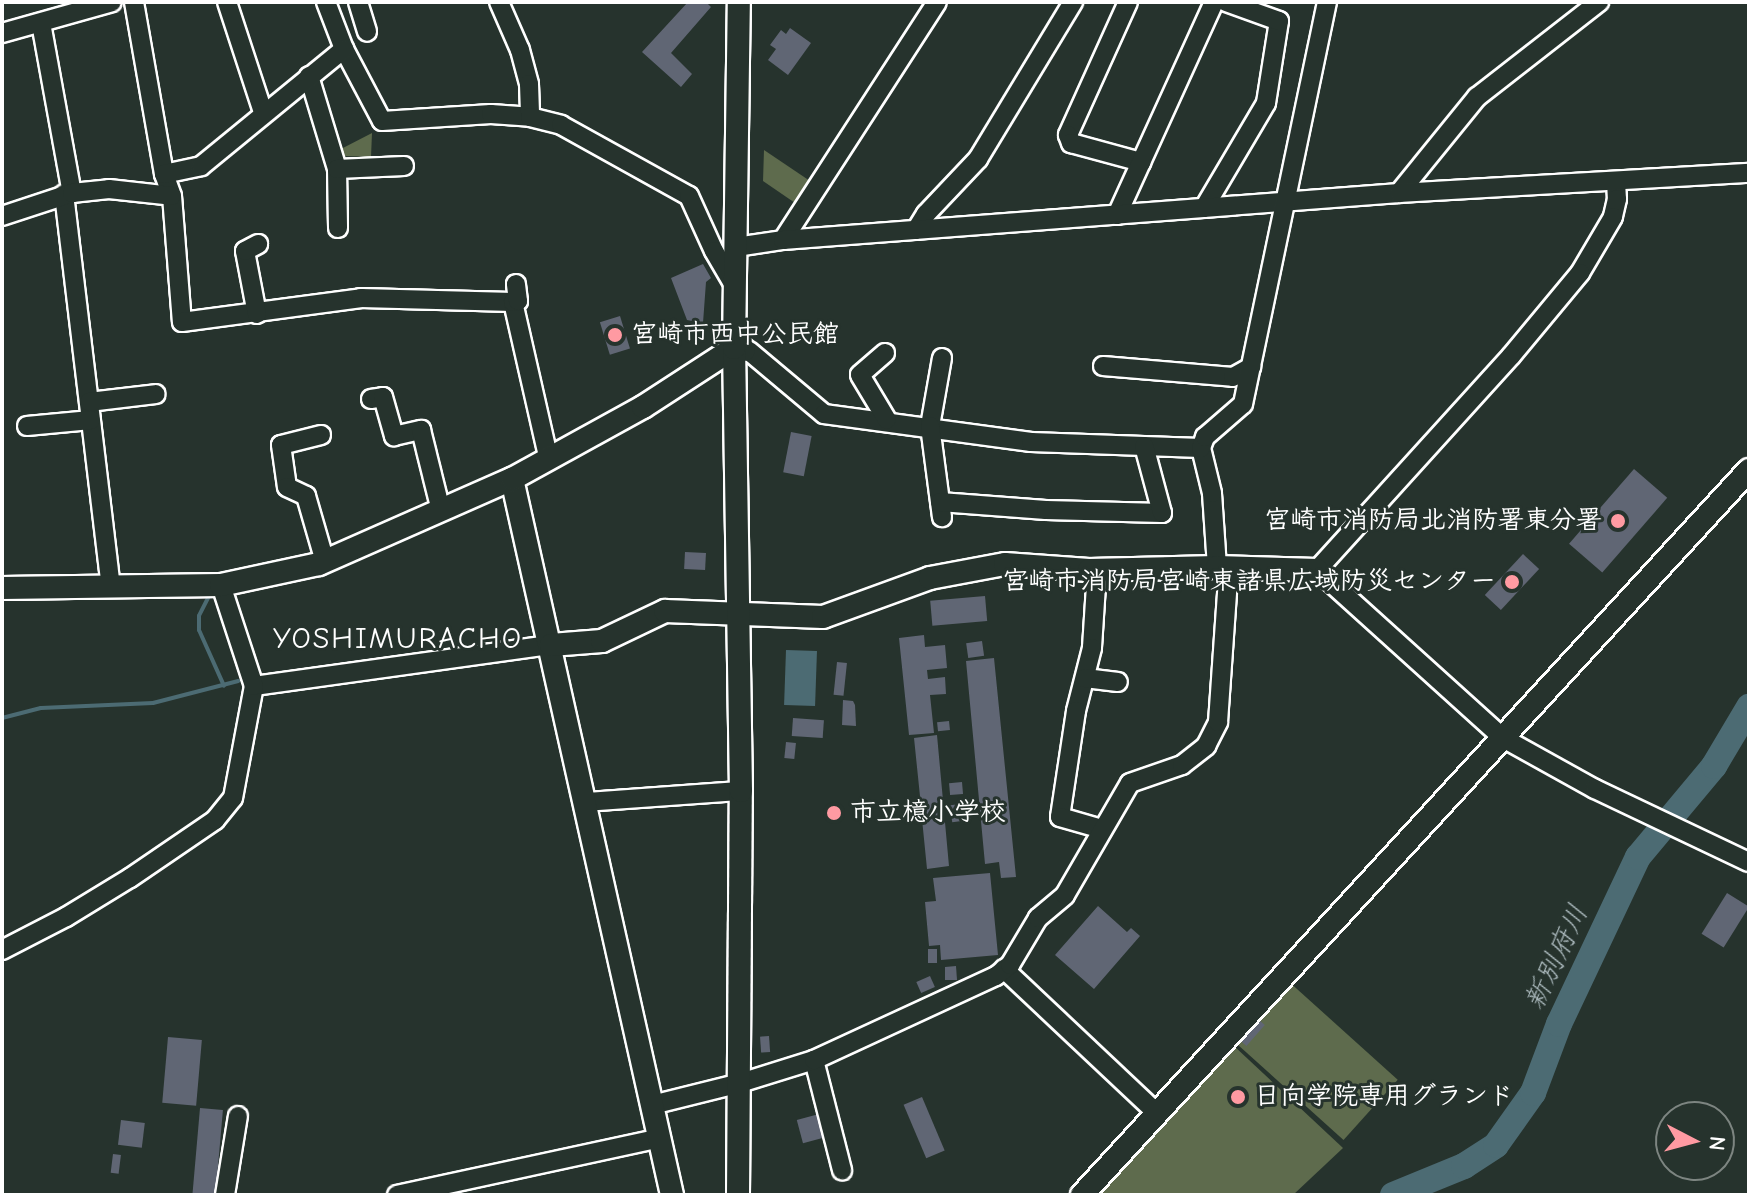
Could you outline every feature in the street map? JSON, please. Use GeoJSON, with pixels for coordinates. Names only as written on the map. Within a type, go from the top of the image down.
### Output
{"type":"FeatureCollection","features":[{"type":"Feature","properties":{"kind":"street"},"geometry":{"type":"LineString","coordinates":[[134,2],[164,174],[172,196],[182,322],[361,298],[514,293],[549,460]]}},
{"type":"Feature","properties":{"kind":"street"},"geometry":{"type":"LineString","coordinates":[[227,2],[263,112]]}},
{"type":"Feature","properties":{"kind":"street"},"geometry":{"type":"LineString","coordinates":[[326,2],[344,49],[382,121],[491,114],[530,117],[561,125],[689,196],[735,288]]}},
{"type":"Feature","properties":{"kind":"street"},"geometry":{"type":"LineString","coordinates":[[358,2],[367,32]]}},
{"type":"Feature","properties":{"kind":"street"},"geometry":{"type":"LineString","coordinates":[[499,2],[523,61],[529,84],[530,117]]}},
{"type":"Feature","properties":{"kind":"street"},"geometry":{"type":"LineString","coordinates":[[739,2],[743,247],[735,288],[741,350],[824,414],[887,420],[1031,442],[1201,448]]}},
{"type":"Feature","properties":{"kind":"street"},"geometry":{"type":"LineString","coordinates":[[738,1195],[740,615],[744,589],[741,350],[751,2]]}},
{"type":"Feature","properties":{"kind":"street"},"geometry":{"type":"LineString","coordinates":[[783,240],[937,2]]}},
{"type":"Feature","properties":{"kind":"street"},"geometry":{"type":"LineString","coordinates":[[916,230],[926,214],[978,159],[1073,2]]}},
{"type":"Feature","properties":{"kind":"street"},"geometry":{"type":"LineString","coordinates":[[1128,2],[1068,135],[1071,143],[1141,162]]}},
{"type":"Feature","properties":{"kind":"street"},"geometry":{"type":"LineString","coordinates":[[1117,215],[1214,2]]}},
{"type":"Feature","properties":{"kind":"street"},"geometry":{"type":"LineString","coordinates":[[1204,208],[1266,103],[1279,21],[1226,2]]}},
{"type":"Feature","properties":{"kind":"street"},"geometry":{"type":"LineString","coordinates":[[652,1105],[737,1084],[814,1060],[1004,969],[1038,918],[1065,895],[1130,783],[1182,765],[1206,746],[1218,722],[1228,580],[1221,567],[1212,493],[1201,448],[1205,437],[1243,404],[1327,2]]}},
{"type":"Feature","properties":{"kind":"street"},"geometry":{"type":"LineString","coordinates":[[1399,193],[1477,97],[1599,2]]}},
{"type":"Feature","properties":{"kind":"street"},"geometry":{"type":"LineString","coordinates":[[2,33],[103,4]]}},
{"type":"Feature","properties":{"kind":"street"},"geometry":{"type":"LineString","coordinates":[[41,23],[68,194],[111,587]]}},
{"type":"Feature","properties":{"kind":"street"},"geometry":{"type":"LineString","coordinates":[[164,174],[201,166],[263,112],[344,49]]}},
{"type":"Feature","properties":{"kind":"street"},"geometry":{"type":"LineString","coordinates":[[309,76],[337,169],[338,228]]}},
{"type":"Feature","properties":{"kind":"street"},"geometry":{"type":"LineString","coordinates":[[337,169],[404,166]]}},
{"type":"Feature","properties":{"kind":"street"},"geometry":{"type":"LineString","coordinates":[[743,247],[783,240],[1399,193],[1749,173]]}},
{"type":"Feature","properties":{"kind":"street"},"geometry":{"type":"LineString","coordinates":[[1317,570],[1511,356],[1580,273],[1613,217],[1617,199],[1616,181]]}},
{"type":"Feature","properties":{"kind":"street"},"geometry":{"type":"LineString","coordinates":[[2,216],[68,194],[109,189],[172,196]]}},
{"type":"Feature","properties":{"kind":"street"},"geometry":{"type":"LineString","coordinates":[[257,314],[245,251],[258,244]]}},
{"type":"Feature","properties":{"kind":"street"},"geometry":{"type":"LineString","coordinates":[[2,588],[221,585],[266,578],[325,562],[512,479],[741,350]]}},
{"type":"Feature","properties":{"kind":"street"},"geometry":{"type":"LineString","coordinates":[[885,353],[860,375],[887,420]]}},
{"type":"Feature","properties":{"kind":"street"},"geometry":{"type":"LineString","coordinates":[[942,358],[930,426],[941,510],[1162,513],[1144,446]]}},
{"type":"Feature","properties":{"kind":"street"},"geometry":{"type":"LineString","coordinates":[[1103,366],[1233,377],[1251,367]]}},
{"type":"Feature","properties":{"kind":"street"},"geometry":{"type":"LineString","coordinates":[[27,426],[156,394]]}},
{"type":"Feature","properties":{"kind":"street"},"geometry":{"type":"LineString","coordinates":[[371,399],[383,397],[394,436],[421,430],[441,511]]}},
{"type":"Feature","properties":{"kind":"street"},"geometry":{"type":"LineString","coordinates":[[321,435],[281,445],[287,487],[306,496],[325,562]]}},
{"type":"Feature","properties":{"kind":"street"},"geometry":{"type":"LineString","coordinates":[[1082,1195],[1749,470]]}},
{"type":"Feature","properties":{"kind":"street"},"geometry":{"type":"LineString","coordinates":[[512,479],[672,1195]]}},
{"type":"Feature","properties":{"kind":"street"},"geometry":{"type":"LineString","coordinates":[[254,686],[470,653],[602,641],[665,611],[823,617],[930,578],[1005,564],[1097,570],[1221,567],[1317,570],[1503,738],[1602,792],[1749,862]]}},
{"type":"Feature","properties":{"kind":"street"},"geometry":{"type":"LineString","coordinates":[[1097,570],[1092,648],[1076,711],[1060,817],[1102,829]]}},
{"type":"Feature","properties":{"kind":"street"},"geometry":{"type":"LineString","coordinates":[[2,950],[66,917],[130,878],[224,812],[233,798],[254,686],[221,585]]}},
{"type":"Feature","properties":{"kind":"street"},"geometry":{"type":"LineString","coordinates":[[1085,678],[1118,682]]}},
{"type":"Feature","properties":{"kind":"street"},"geometry":{"type":"LineString","coordinates":[[586,802],[741,791]]}},
{"type":"Feature","properties":{"kind":"street"},"geometry":{"type":"LineString","coordinates":[[1004,969],[1157,1113]]}},
{"type":"Feature","properties":{"kind":"street"},"geometry":{"type":"LineString","coordinates":[[814,1060],[842,1170]]}},
{"type":"Feature","properties":{"kind":"street"},"geometry":{"type":"LineString","coordinates":[[225,1195],[238,1116]]}},
{"type":"Feature","properties":{"kind":"street"},"geometry":{"type":"LineString","coordinates":[[397,1195],[660,1138]]}},
{"type":"Feature","properties":{"kind":"green space"},"geometry":{"type":"Polygon","coordinates":[[[372,133],[371,157],[345,156],[341,149],[372,133]]]}},
{"type":"Feature","properties":{"kind":"green space"},"geometry":{"type":"Polygon","coordinates":[[[764,150],[813,183],[798,205],[763,181],[764,150]]]}},
{"type":"Feature","properties":{"kind":"green space"},"geometry":{"type":"Polygon","coordinates":[[[1287,980],[1398,1080],[1344,1140],[1233,1040],[1287,980]]]}},
{"type":"Feature","properties":{"kind":"green space","name":"日向学院専用グランド"},"geometry":{"type":"Polygon","coordinates":[[[1234,1046],[1343,1148],[1293,1195],[1100,1195],[1234,1046]]]}},
{"type":"Feature","properties":{"kind":"water"},"geometry":{"type":"Polygon","coordinates":[[[786,650],[817,651],[815,706],[784,705],[786,650]]]}},
{"type":"Feature","properties":{"kind":"building"},"geometry":{"type":"Polygon","coordinates":[[[688,2],[706,2],[711,7],[671,53],[692,74],[681,87],[642,52],[688,2]]]}},
{"type":"Feature","properties":{"kind":"building"},"geometry":{"type":"Polygon","coordinates":[[[790,28],[811,43],[788,75],[768,60],[776,49],[770,45],[781,30],[786,34],[790,28]]]}},
{"type":"Feature","properties":{"kind":"building"},"geometry":{"type":"Polygon","coordinates":[[[703,264],[711,278],[706,282],[703,323],[687,320],[671,278],[703,264]]]}},
{"type":"Feature","properties":{"kind":"building","name":"宮崎市西中公民館"},"geometry":{"type":"Polygon","coordinates":[[[620,316],[630,349],[610,355],[600,322],[620,316]]]}},
{"type":"Feature","properties":{"kind":"building"},"geometry":{"type":"Polygon","coordinates":[[[791,432],[812,436],[804,476],[783,472],[791,432]]]}},
{"type":"Feature","properties":{"kind":"building","name":"宮崎市消防局北消防署東分署"},"geometry":{"type":"Polygon","coordinates":[[[1634,469],[1667,498],[1602,573],[1569,544],[1634,469]]]}},
{"type":"Feature","properties":{"kind":"building"},"geometry":{"type":"Polygon","coordinates":[[[685,552],[706,553],[705,570],[684,569],[685,552]]]}},
{"type":"Feature","properties":{"kind":"building","name":"宮崎市消防局宮崎東諸県広域防災センター"},"geometry":{"type":"Polygon","coordinates":[[[1523,554],[1539,569],[1501,610],[1485,595],[1523,554]]]}},
{"type":"Feature","properties":{"kind":"building"},"geometry":{"type":"Polygon","coordinates":[[[985,596],[987,621],[932,626],[930,601],[985,596]]]}},
{"type":"Feature","properties":{"kind":"building"},"geometry":{"type":"Polygon","coordinates":[[[924,635],[925,647],[945,645],[947,668],[927,670],[928,679],[945,677],[946,694],[930,695],[934,733],[909,735],[899,638],[924,635]]]}},
{"type":"Feature","properties":{"kind":"building"},"geometry":{"type":"Polygon","coordinates":[[[982,641],[984,656],[968,658],[966,643],[982,641]]]}},
{"type":"Feature","properties":{"kind":"building"},"geometry":{"type":"Polygon","coordinates":[[[994,658],[1016,877],[1001,878],[999,862],[985,864],[966,661],[994,658]]]}},
{"type":"Feature","properties":{"kind":"building"},"geometry":{"type":"Polygon","coordinates":[[[837,662],[847,663],[843,696],[834,695],[837,662]]]}},
{"type":"Feature","properties":{"kind":"building"},"geometry":{"type":"Polygon","coordinates":[[[843,700],[853,701],[855,705],[856,726],[842,725],[843,700]]]}},
{"type":"Feature","properties":{"kind":"building"},"geometry":{"type":"Polygon","coordinates":[[[793,718],[824,720],[823,738],[792,736],[793,718]]]}},
{"type":"Feature","properties":{"kind":"building"},"geometry":{"type":"Polygon","coordinates":[[[949,721],[950,730],[938,731],[937,722],[949,721]]]}},
{"type":"Feature","properties":{"kind":"building"},"geometry":{"type":"Polygon","coordinates":[[[937,735],[949,866],[927,869],[922,819],[911,820],[910,807],[921,806],[914,738],[937,735]]]}},
{"type":"Feature","properties":{"kind":"building"},"geometry":{"type":"Polygon","coordinates":[[[786,742],[796,743],[794,759],[784,758],[786,742]]]}},
{"type":"Feature","properties":{"kind":"building"},"geometry":{"type":"Polygon","coordinates":[[[962,782],[963,794],[950,795],[949,783],[962,782]]]}},
{"type":"Feature","properties":{"kind":"building"},"geometry":{"type":"Polygon","coordinates":[[[969,803],[971,820],[952,822],[950,805],[969,803]]]}},
{"type":"Feature","properties":{"kind":"building"},"geometry":{"type":"Polygon","coordinates":[[[990,873],[998,955],[941,960],[940,945],[929,946],[925,902],[936,901],[933,878],[990,873]]]}},
{"type":"Feature","properties":{"kind":"building"},"geometry":{"type":"Polygon","coordinates":[[[1727,893],[1749,907],[1724,947],[1702,934],[1727,893]]]}},
{"type":"Feature","properties":{"kind":"building"},"geometry":{"type":"Polygon","coordinates":[[[1098,906],[1127,932],[1131,928],[1140,936],[1094,989],[1055,955],[1098,906]]]}},
{"type":"Feature","properties":{"kind":"building"},"geometry":{"type":"Polygon","coordinates":[[[928,949],[937,949],[937,963],[928,963],[928,949]]]}},
{"type":"Feature","properties":{"kind":"building"},"geometry":{"type":"Polygon","coordinates":[[[956,966],[957,980],[945,980],[945,967],[956,966]]]}},
{"type":"Feature","properties":{"kind":"building"},"geometry":{"type":"Polygon","coordinates":[[[930,976],[935,987],[921,993],[916,982],[930,976]]]}},
{"type":"Feature","properties":{"kind":"building"},"geometry":{"type":"Polygon","coordinates":[[[1258,1019],[1265,1025],[1246,1046],[1240,1040],[1258,1019]]]}},
{"type":"Feature","properties":{"kind":"building"},"geometry":{"type":"Polygon","coordinates":[[[769,1036],[770,1052],[761,1053],[760,1037],[769,1036]]]}},
{"type":"Feature","properties":{"kind":"building"},"geometry":{"type":"Polygon","coordinates":[[[168,1037],[202,1040],[196,1106],[162,1103],[168,1037]]]}},
{"type":"Feature","properties":{"kind":"building"},"geometry":{"type":"Polygon","coordinates":[[[922,1097],[945,1150],[926,1158],[904,1105],[922,1097]]]}},
{"type":"Feature","properties":{"kind":"building"},"geometry":{"type":"Polygon","coordinates":[[[200,1108],[223,1110],[215,1195],[192,1195],[200,1108]]]}},
{"type":"Feature","properties":{"kind":"building"},"geometry":{"type":"Polygon","coordinates":[[[819,1114],[825,1137],[803,1143],[797,1120],[819,1114]]]}},
{"type":"Feature","properties":{"kind":"building"},"geometry":{"type":"Polygon","coordinates":[[[121,1120],[145,1123],[142,1148],[118,1145],[121,1120]]]}},
{"type":"Feature","properties":{"kind":"building"},"geometry":{"type":"Polygon","coordinates":[[[113,1154],[121,1155],[119,1174],[111,1173],[113,1154]]]}},
{"type":"Feature","properties":{"kind":"waterway"},"geometry":{"type":"LineString","coordinates":[[209,596],[199,616],[199,630],[224,686]]}},
{"type":"Feature","properties":{"kind":"waterway"},"geometry":{"type":"LineString","coordinates":[[2,718],[41,708],[153,703],[238,681]]}},
{"type":"Feature","properties":{"kind":"waterway","name":"新別府川"},"geometry":{"type":"LineString","coordinates":[[1393,1195],[1464,1166],[1496,1145],[1533,1093],[1559,1024],[1638,857],[1714,766],[1749,707]]}},
{"type":"Feature","properties":{"kind":"place","name":"宮崎市西中公民館"},"geometry":{"type":"Point","coordinates":[615,335]}},
{"type":"Feature","properties":{"kind":"place","name":"宮崎市消防局北消防署東分署"},"geometry":{"type":"Point","coordinates":[1618,521]}},
{"type":"Feature","properties":{"kind":"place","name":"宮崎市消防局宮崎東諸県広域防災センター"},"geometry":{"type":"Point","coordinates":[1512,582]}},
{"type":"Feature","properties":{"kind":"place","name":"市立檍小学校"},"geometry":{"type":"Point","coordinates":[834,813]}},
{"type":"Feature","properties":{"kind":"place","name":"日向学院専用グランド"},"geometry":{"type":"Point","coordinates":[1238,1097]}},
{"type":"Feature","properties":{"kind":"district","name":"YOSHIMURACHO"},"geometry":{"type":"Point","coordinates":[398,639]}}]}
